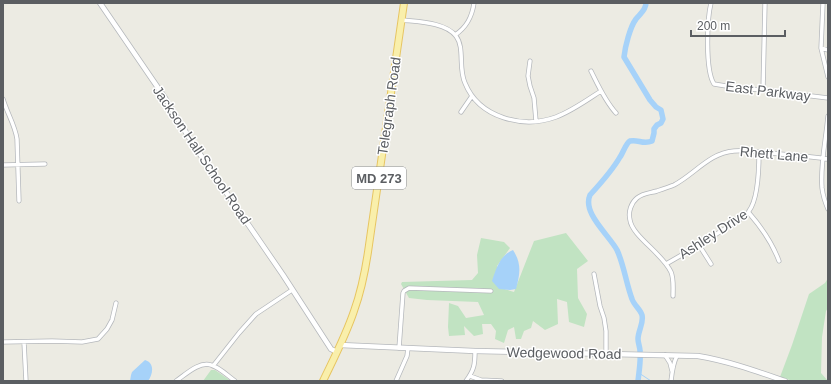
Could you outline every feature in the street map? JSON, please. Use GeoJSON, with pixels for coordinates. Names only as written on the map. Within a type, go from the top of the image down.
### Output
{"type":"FeatureCollection","features":[{"type":"Feature","properties":{"kind":"main road","name":"Telegraph Road"},"geometry":{"type":"LineString","coordinates":[[323,381],[349,326],[357,304],[364,276],[404,3]]}},
{"type":"Feature","properties":{"kind":"street","name":"Jackson Hall School Road"},"geometry":{"type":"LineString","coordinates":[[100,3],[165,98],[222,187],[331,349],[337,352]]}},
{"type":"Feature","properties":{"kind":"street"},"geometry":{"type":"LineString","coordinates":[[455,36],[466,26],[471,16],[474,3]]}},
{"type":"Feature","properties":{"kind":"street","name":"East Parkway"},"geometry":{"type":"LineString","coordinates":[[711,3],[708,39],[709,70],[711,80],[714,84],[828,98]]}},
{"type":"Feature","properties":{"kind":"street"},"geometry":{"type":"LineString","coordinates":[[763,90],[766,3]]}},
{"type":"Feature","properties":{"kind":"street"},"geometry":{"type":"LineString","coordinates":[[823,3],[821,48],[828,77]]}},
{"type":"Feature","properties":{"kind":"street"},"geometry":{"type":"LineString","coordinates":[[401,20],[438,25],[450,31],[458,41],[461,52],[462,76],[472,96],[484,108],[500,117],[517,121],[536,121],[552,118],[564,113],[601,91]]}},
{"type":"Feature","properties":{"kind":"street"},"geometry":{"type":"LineString","coordinates":[[821,48],[828,50]]}},
{"type":"Feature","properties":{"kind":"street"},"geometry":{"type":"LineString","coordinates":[[530,61],[528,76],[534,98],[536,121]]}},
{"type":"Feature","properties":{"kind":"street"},"geometry":{"type":"LineString","coordinates":[[591,71],[601,91],[616,113]]}},
{"type":"Feature","properties":{"kind":"street"},"geometry":{"type":"LineString","coordinates":[[461,112],[472,96]]}},
{"type":"Feature","properties":{"kind":"street"},"geometry":{"type":"LineString","coordinates":[[3,99],[17,134],[19,201]]}},
{"type":"Feature","properties":{"kind":"street"},"geometry":{"type":"LineString","coordinates":[[828,116],[823,158],[822,188],[828,209]]}},
{"type":"Feature","properties":{"kind":"street","name":"Rhett Lane"},"geometry":{"type":"LineString","coordinates":[[673,296],[672,279],[666,264],[640,237],[630,222],[629,214],[633,202],[646,193],[662,189],[682,181],[707,161],[722,153],[746,150],[828,158]]}},
{"type":"Feature","properties":{"kind":"street","name":"Ashley Drive"},"geometry":{"type":"LineString","coordinates":[[666,264],[749,213],[755,197],[759,152]]}},
{"type":"Feature","properties":{"kind":"street"},"geometry":{"type":"LineString","coordinates":[[3,165],[45,164]]}},
{"type":"Feature","properties":{"kind":"street"},"geometry":{"type":"LineString","coordinates":[[749,213],[770,240],[779,261]]}},
{"type":"Feature","properties":{"kind":"street"},"geometry":{"type":"LineString","coordinates":[[699,245],[711,264]]}},
{"type":"Feature","properties":{"kind":"street"},"geometry":{"type":"LineString","coordinates":[[594,274],[606,331],[606,354]]}},
{"type":"Feature","properties":{"kind":"street"},"geometry":{"type":"LineString","coordinates":[[399,348],[403,294],[406,288],[491,291]]}},
{"type":"Feature","properties":{"kind":"street"},"geometry":{"type":"LineString","coordinates":[[213,366],[256,314],[292,290]]}},
{"type":"Feature","properties":{"kind":"street"},"geometry":{"type":"LineString","coordinates":[[3,342],[82,342],[98,339],[107,329],[112,320],[116,303]]}},
{"type":"Feature","properties":{"kind":"street"},"geometry":{"type":"LineString","coordinates":[[24,342],[26,381]]}},
{"type":"Feature","properties":{"kind":"street","name":"Wedgewood Road"},"geometry":{"type":"LineString","coordinates":[[340,345],[475,351],[698,356],[714,359],[784,381]]}},
{"type":"Feature","properties":{"kind":"street"},"geometry":{"type":"LineString","coordinates":[[396,381],[407,356],[408,348]]}},
{"type":"Feature","properties":{"kind":"street"},"geometry":{"type":"LineString","coordinates":[[466,381],[473,371],[475,364],[475,351]]}},
{"type":"Feature","properties":{"kind":"street"},"geometry":{"type":"LineString","coordinates":[[665,355],[670,363],[672,371]]}},
{"type":"Feature","properties":{"kind":"street"},"geometry":{"type":"LineString","coordinates":[[672,381],[672,371],[677,356]]}},
{"type":"Feature","properties":{"kind":"street"},"geometry":{"type":"LineString","coordinates":[[176,381],[200,365],[206,364],[213,366],[235,381]]}},
{"type":"Feature","properties":{"kind":"street"},"geometry":{"type":"LineString","coordinates":[[470,376],[481,380],[502,381]]}},
{"type":"Feature","properties":{"kind":"green space"},"geometry":{"type":"Polygon","coordinates":[[[566,233],[588,261],[577,269],[578,298],[587,314],[584,327],[569,322],[567,302],[557,299],[558,324],[545,330],[533,321],[531,328],[524,331],[521,339],[516,339],[514,327],[508,330],[504,343],[495,339],[496,331],[491,324],[482,324],[483,334],[474,336],[464,326],[465,335],[449,336],[449,303],[458,306],[466,318],[484,315],[478,302],[409,298],[401,284],[402,282],[472,280],[478,273],[477,255],[481,238],[504,242],[510,248],[497,266],[498,287],[514,292],[534,241],[566,233]]]}},
{"type":"Feature","properties":{"kind":"green space"},"geometry":{"type":"Polygon","coordinates":[[[828,278],[828,308],[826,311],[822,337],[821,373],[828,381],[793,381],[780,377],[809,294],[825,283],[828,278]]]}},
{"type":"Feature","properties":{"kind":"green space"},"geometry":{"type":"Polygon","coordinates":[[[211,370],[215,370],[231,381],[203,381],[211,370]]]}},
{"type":"Feature","properties":{"kind":"water"},"geometry":{"type":"Polygon","coordinates":[[[513,250],[519,265],[516,289],[499,289],[492,281],[495,272],[505,255],[513,250]]]}},
{"type":"Feature","properties":{"kind":"water"},"geometry":{"type":"Polygon","coordinates":[[[145,360],[152,366],[151,375],[148,381],[130,381],[132,372],[145,360]]]}},
{"type":"Feature","properties":{"kind":"waterway"},"geometry":{"type":"LineString","coordinates":[[638,381],[640,358],[638,339],[642,315],[632,299],[617,250],[593,216],[589,202],[590,195],[613,167],[629,142],[652,141],[654,129],[663,119],[661,110],[650,100],[624,57],[632,27],[636,19],[644,10],[646,3]]}},
{"type":"Feature","properties":{"kind":"waterway"},"geometry":{"type":"LineString","coordinates":[[639,373],[651,381]]}}]}
